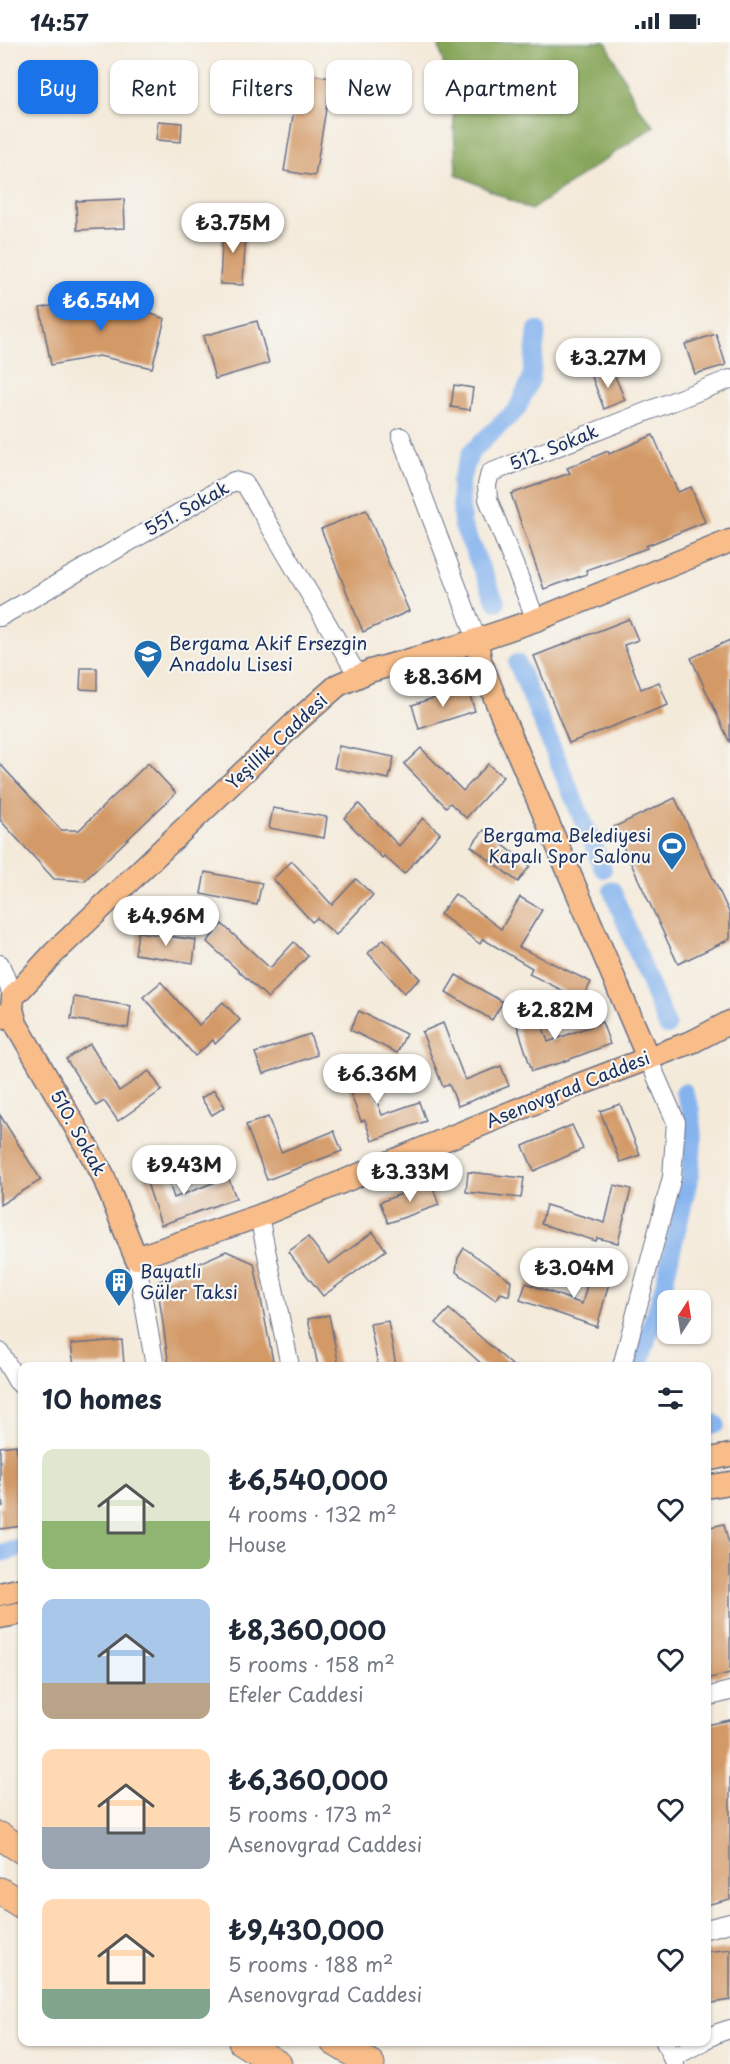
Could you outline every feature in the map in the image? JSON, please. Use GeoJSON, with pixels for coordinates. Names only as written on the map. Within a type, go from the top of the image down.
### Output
{"type":"FeatureCollection","features":[{"type":"Feature","properties":{"kind":"highway"},"geometry":{"type":"LineString","coordinates":[[0,1836],[18,1847]]}},
{"type":"Feature","properties":{"kind":"highway"},"geometry":{"type":"LineString","coordinates":[[0,1892],[18,1903]]}},
{"type":"Feature","properties":{"kind":"highway"},"geometry":{"type":"LineString","coordinates":[[249,2046],[278,2064]]}},
{"type":"Feature","properties":{"kind":"highway"},"geometry":{"type":"LineString","coordinates":[[341,2046],[371,2064]]}},
{"type":"Feature","properties":{"kind":"main road","name":"Yeşillik Caddesi"},"geometry":{"type":"LineString","coordinates":[[8,1008],[59,948],[297,721],[338,685],[358,676],[536,620],[730,541]]}},
{"type":"Feature","properties":{"kind":"main road"},"geometry":{"type":"LineString","coordinates":[[477,640],[480,660],[497,702],[648,1058]]}},
{"type":"Feature","properties":{"kind":"main road","name":"510. Sokak"},"geometry":{"type":"LineString","coordinates":[[8,1008],[102,1173],[136,1258]]}},
{"type":"Feature","properties":{"kind":"main road","name":"Asenovgrad Caddesi"},"geometry":{"type":"LineString","coordinates":[[136,1258],[259,1216],[318,1190],[694,1041],[730,1022]]}},
{"type":"Feature","properties":{"kind":"main road"},"geometry":{"type":"LineString","coordinates":[[711,1459],[730,1455]]}},
{"type":"Feature","properties":{"kind":"main road"},"geometry":{"type":"LineString","coordinates":[[711,1486],[730,1483]]}},
{"type":"Feature","properties":{"kind":"main road"},"geometry":{"type":"LineString","coordinates":[[0,1594],[18,1590]]}},
{"type":"Feature","properties":{"kind":"main road"},"geometry":{"type":"LineString","coordinates":[[0,1617],[18,1614]]}},
{"type":"Feature","properties":{"kind":"street","name":"512. Sokak"},"geometry":{"type":"LineString","coordinates":[[536,620],[488,499],[487,484],[490,473],[730,379]]}},
{"type":"Feature","properties":{"kind":"street"},"geometry":{"type":"LineString","coordinates":[[401,437],[477,640]]}},
{"type":"Feature","properties":{"kind":"street","name":"551. Sokak"},"geometry":{"type":"LineString","coordinates":[[0,617],[234,481],[245,484],[358,676]]}},
{"type":"Feature","properties":{"kind":"street","name":"510. Sokak"},"geometry":{"type":"LineString","coordinates":[[0,964],[8,1008]]}},
{"type":"Feature","properties":{"kind":"street"},"geometry":{"type":"LineString","coordinates":[[623,1362],[672,1177],[676,1122],[648,1058]]}},
{"type":"Feature","properties":{"kind":"street"},"geometry":{"type":"LineString","coordinates":[[259,1216],[289,1362]]}},
{"type":"Feature","properties":{"kind":"street","name":"510. Sokak"},"geometry":{"type":"LineString","coordinates":[[136,1258],[154,1362]]}},
{"type":"Feature","properties":{"kind":"street"},"geometry":{"type":"LineString","coordinates":[[0,1352],[18,1383]]}},
{"type":"Feature","properties":{"kind":"street"},"geometry":{"type":"LineString","coordinates":[[711,1696],[730,1691]]}},
{"type":"Feature","properties":{"kind":"street"},"geometry":{"type":"LineString","coordinates":[[711,1928],[730,1923]]}},
{"type":"Feature","properties":{"kind":"street"},"geometry":{"type":"LineString","coordinates":[[711,2036],[730,2030]]}},
{"type":"Feature","properties":{"kind":"street"},"geometry":{"type":"LineString","coordinates":[[671,2055],[692,2046]]}},
{"type":"Feature","properties":{"kind":"green space"},"geometry":{"type":"Polygon","coordinates":[[[438,42],[606,42],[638,107],[654,126],[531,210],[456,174],[453,114],[578,114],[578,60],[442,60],[438,42]]]}},
{"type":"Feature","properties":{"kind":"building"},"geometry":{"type":"Polygon","coordinates":[[[314,75],[326,77],[326,109],[315,176],[284,171],[293,114],[314,114],[314,75]]]}},
{"type":"Feature","properties":{"kind":"building"},"geometry":{"type":"Polygon","coordinates":[[[158,121],[182,123],[181,142],[156,140],[158,121]]]}},
{"type":"Feature","properties":{"kind":"building"},"geometry":{"type":"Polygon","coordinates":[[[124,199],[125,228],[77,230],[76,201],[124,199]]]}},
{"type":"Feature","properties":{"kind":"building"},"geometry":{"type":"Polygon","coordinates":[[[223,223],[246,225],[243,285],[220,284],[223,223]]]}},
{"type":"Feature","properties":{"kind":"building"},"geometry":{"type":"Polygon","coordinates":[[[103,296],[165,319],[152,368],[99,356],[51,365],[40,308],[103,296]]]}},
{"type":"Feature","properties":{"kind":"building"},"geometry":{"type":"Polygon","coordinates":[[[257,321],[269,363],[215,379],[203,336],[257,321]]]}},
{"type":"Feature","properties":{"kind":"building"},"geometry":{"type":"Polygon","coordinates":[[[716,334],[726,365],[695,374],[685,344],[716,334]]]}},
{"type":"Feature","properties":{"kind":"building"},"geometry":{"type":"Polygon","coordinates":[[[612,369],[625,400],[604,409],[592,377],[612,369]]]}},
{"type":"Feature","properties":{"kind":"building"},"geometry":{"type":"Polygon","coordinates":[[[454,385],[473,388],[470,410],[451,407],[454,385]]]}},
{"type":"Feature","properties":{"kind":"building"},"geometry":{"type":"Polygon","coordinates":[[[653,435],[678,492],[691,487],[705,522],[646,546],[647,548],[586,570],[587,574],[544,589],[511,494],[570,473],[567,468],[608,451],[609,454],[653,435]]]}},
{"type":"Feature","properties":{"kind":"building"},"geometry":{"type":"Polygon","coordinates":[[[366,510],[409,611],[363,632],[321,529],[366,510]]]}},
{"type":"Feature","properties":{"kind":"building"},"geometry":{"type":"Polygon","coordinates":[[[629,619],[638,640],[624,645],[641,689],[659,682],[668,705],[569,743],[534,656],[629,619]]]}},
{"type":"Feature","properties":{"kind":"building"},"geometry":{"type":"Polygon","coordinates":[[[730,640],[730,743],[691,658],[730,640]]]}},
{"type":"Feature","properties":{"kind":"building"},"geometry":{"type":"Polygon","coordinates":[[[81,668],[97,668],[97,690],[80,689],[81,668]]]}},
{"type":"Feature","properties":{"kind":"building"},"geometry":{"type":"Polygon","coordinates":[[[467,687],[475,711],[419,729],[412,705],[467,687]]]}},
{"type":"Feature","properties":{"kind":"building"},"geometry":{"type":"Polygon","coordinates":[[[339,746],[394,757],[389,779],[334,768],[339,746]]]}},
{"type":"Feature","properties":{"kind":"building"},"geometry":{"type":"Polygon","coordinates":[[[421,748],[463,791],[488,764],[503,777],[466,818],[450,803],[446,807],[404,764],[421,748]]]}},
{"type":"Feature","properties":{"kind":"building"},"geometry":{"type":"Polygon","coordinates":[[[148,763],[176,793],[84,881],[54,879],[0,820],[0,764],[61,830],[79,830],[148,763]]]}},
{"type":"Feature","properties":{"kind":"building","name":"Bergama Belediyesi Kapalı Spor Salonu"},"geometry":{"type":"Polygon","coordinates":[[[675,798],[730,914],[730,939],[678,964],[614,827],[675,798]]]}},
{"type":"Feature","properties":{"kind":"building"},"geometry":{"type":"Polygon","coordinates":[[[359,804],[399,846],[423,818],[440,833],[404,874],[384,856],[382,858],[344,818],[359,804]]]}},
{"type":"Feature","properties":{"kind":"building"},"geometry":{"type":"Polygon","coordinates":[[[273,808],[327,817],[324,838],[269,828],[273,808]]]}},
{"type":"Feature","properties":{"kind":"building"},"geometry":{"type":"Polygon","coordinates":[[[484,830],[530,866],[518,882],[471,846],[484,830]]]}},
{"type":"Feature","properties":{"kind":"building"},"geometry":{"type":"Polygon","coordinates":[[[292,861],[332,905],[356,879],[373,895],[336,935],[317,918],[312,922],[273,879],[292,861]]]}},
{"type":"Feature","properties":{"kind":"building"},"geometry":{"type":"Polygon","coordinates":[[[205,872],[262,883],[257,905],[201,894],[205,872]]]}},
{"type":"Feature","properties":{"kind":"building"},"geometry":{"type":"Polygon","coordinates":[[[455,894],[501,929],[520,897],[542,910],[519,947],[591,982],[582,1000],[529,974],[532,968],[483,939],[480,944],[440,914],[455,894]]]}},
{"type":"Feature","properties":{"kind":"building"},"geometry":{"type":"Polygon","coordinates":[[[222,924],[270,968],[294,942],[308,956],[268,998],[207,942],[222,924]]]}},
{"type":"Feature","properties":{"kind":"building"},"geometry":{"type":"Polygon","coordinates":[[[138,932],[196,940],[193,963],[135,954],[138,932]]]}},
{"type":"Feature","properties":{"kind":"building"},"geometry":{"type":"Polygon","coordinates":[[[384,939],[420,979],[404,993],[368,953],[384,939]]]}},
{"type":"Feature","properties":{"kind":"building"},"geometry":{"type":"Polygon","coordinates":[[[456,975],[503,1002],[492,1020],[446,992],[456,975]]]}},
{"type":"Feature","properties":{"kind":"building"},"geometry":{"type":"Polygon","coordinates":[[[161,982],[199,1025],[223,1002],[240,1020],[215,1044],[213,1040],[195,1056],[143,997],[161,982]]]}},
{"type":"Feature","properties":{"kind":"building"},"geometry":{"type":"Polygon","coordinates":[[[74,997],[131,1006],[128,1028],[71,1019],[74,997]]]}},
{"type":"Feature","properties":{"kind":"building"},"geometry":{"type":"Polygon","coordinates":[[[536,1005],[548,1042],[602,1022],[610,1044],[532,1071],[513,1013],[536,1005]]]}},
{"type":"Feature","properties":{"kind":"building"},"geometry":{"type":"Polygon","coordinates":[[[359,1011],[406,1034],[397,1053],[350,1030],[359,1011]]]}},
{"type":"Feature","properties":{"kind":"building"},"geometry":{"type":"Polygon","coordinates":[[[443,1023],[465,1080],[501,1066],[509,1086],[458,1106],[449,1084],[443,1087],[422,1032],[443,1023]]]}},
{"type":"Feature","properties":{"kind":"building"},"geometry":{"type":"Polygon","coordinates":[[[310,1034],[317,1055],[263,1074],[255,1053],[310,1034]]]}},
{"type":"Feature","properties":{"kind":"building"},"geometry":{"type":"Polygon","coordinates":[[[90,1044],[119,1091],[149,1071],[162,1090],[118,1121],[104,1101],[96,1106],[66,1059],[90,1044]]]}},
{"type":"Feature","properties":{"kind":"building"},"geometry":{"type":"Polygon","coordinates":[[[362,1059],[382,1115],[419,1102],[426,1121],[372,1141],[365,1120],[361,1121],[340,1066],[362,1059]]]}},
{"type":"Feature","properties":{"kind":"building"},"geometry":{"type":"Polygon","coordinates":[[[214,1090],[225,1107],[212,1115],[201,1098],[214,1090]]]}},
{"type":"Feature","properties":{"kind":"building"},"geometry":{"type":"Polygon","coordinates":[[[620,1104],[640,1155],[620,1162],[600,1111],[620,1104]]]}},
{"type":"Feature","properties":{"kind":"building"},"geometry":{"type":"Polygon","coordinates":[[[0,1115],[41,1180],[0,1205],[0,1115]]]}},
{"type":"Feature","properties":{"kind":"building"},"geometry":{"type":"Polygon","coordinates":[[[268,1117],[281,1152],[334,1131],[342,1151],[267,1180],[246,1125],[268,1117]]]}},
{"type":"Feature","properties":{"kind":"building"},"geometry":{"type":"Polygon","coordinates":[[[572,1125],[583,1149],[534,1171],[523,1146],[572,1125]]]}},
{"type":"Feature","properties":{"kind":"building"},"geometry":{"type":"Polygon","coordinates":[[[163,1164],[174,1198],[228,1177],[236,1198],[161,1225],[143,1171],[163,1164]]]}},
{"type":"Feature","properties":{"kind":"building"},"geometry":{"type":"Polygon","coordinates":[[[468,1172],[524,1178],[521,1198],[466,1192],[468,1172]]]}},
{"type":"Feature","properties":{"kind":"building"},"geometry":{"type":"Polygon","coordinates":[[[431,1183],[439,1205],[388,1223],[380,1202],[431,1183]]]}},
{"type":"Feature","properties":{"kind":"building"},"geometry":{"type":"Polygon","coordinates":[[[614,1185],[631,1189],[618,1243],[597,1238],[596,1241],[541,1224],[546,1205],[605,1223],[614,1185]]]}},
{"type":"Feature","properties":{"kind":"building"},"geometry":{"type":"Polygon","coordinates":[[[373,1232],[386,1250],[323,1296],[288,1252],[308,1237],[329,1264],[373,1232]]]}},
{"type":"Feature","properties":{"kind":"building"},"geometry":{"type":"Polygon","coordinates":[[[464,1248],[511,1281],[509,1296],[501,1293],[496,1300],[456,1272],[458,1258],[464,1248]]]}},
{"type":"Feature","properties":{"kind":"building"},"geometry":{"type":"Polygon","coordinates":[[[226,1251],[254,1263],[273,1362],[168,1362],[157,1282],[226,1251]]]}},
{"type":"Feature","properties":{"kind":"building"},"geometry":{"type":"Polygon","coordinates":[[[592,1266],[612,1272],[597,1327],[520,1300],[526,1283],[582,1304],[592,1266]]]}},
{"type":"Feature","properties":{"kind":"building"},"geometry":{"type":"Polygon","coordinates":[[[449,1309],[509,1362],[480,1362],[436,1323],[449,1309]]]}},
{"type":"Feature","properties":{"kind":"building"},"geometry":{"type":"Polygon","coordinates":[[[329,1315],[338,1362],[317,1362],[308,1319],[329,1315]]]}},
{"type":"Feature","properties":{"kind":"building"},"geometry":{"type":"Polygon","coordinates":[[[388,1321],[395,1362],[377,1362],[370,1324],[388,1321]]]}},
{"type":"Feature","properties":{"kind":"building"},"geometry":{"type":"Polygon","coordinates":[[[122,1340],[124,1362],[73,1362],[71,1344],[122,1340]]]}},
{"type":"Feature","properties":{"kind":"building"},"geometry":{"type":"Polygon","coordinates":[[[16,1445],[18,1527],[0,1529],[0,1507],[3,1506],[0,1447],[16,1445]]]}},
{"type":"Feature","properties":{"kind":"building"},"geometry":{"type":"Polygon","coordinates":[[[724,1524],[730,1549],[730,1673],[711,1678],[711,1527],[724,1524]]]}},
{"type":"Feature","properties":{"kind":"building"},"geometry":{"type":"Polygon","coordinates":[[[730,1720],[730,1899],[711,1904],[711,1724],[730,1720]]]}},
{"type":"Feature","properties":{"kind":"building"},"geometry":{"type":"Polygon","coordinates":[[[730,1949],[730,2000],[711,2003],[711,1951],[730,1949]]]}},
{"type":"Feature","properties":{"kind":"waterway"},"geometry":{"type":"LineString","coordinates":[[496,602],[462,524],[460,482],[471,452],[517,409],[531,379],[537,330]]}},
{"type":"Feature","properties":{"kind":"waterway"},"geometry":{"type":"LineString","coordinates":[[517,663],[603,869]]}},
{"type":"Feature","properties":{"kind":"waterway"},"geometry":{"type":"LineString","coordinates":[[612,890],[667,1026]]}},
{"type":"Feature","properties":{"kind":"waterway"},"geometry":{"type":"LineString","coordinates":[[640,1362],[664,1284],[690,1176],[693,1141],[691,1111],[684,1092]]}},
{"type":"Feature","properties":{"kind":"waterway"},"geometry":{"type":"LineString","coordinates":[[711,1425],[716,1424]]}},
{"type":"Feature","properties":{"kind":"waterway"},"geometry":{"type":"LineString","coordinates":[[0,1553],[18,1549]]}},
{"type":"Feature","properties":{"kind":"place","name":"Bergama Akif Ersezgin Anadolu Lisesi"},"geometry":{"type":"Point","coordinates":[148,680]}},
{"type":"Feature","properties":{"kind":"place","name":"Bergama Belediyesi Kapalı Spor Salonu"},"geometry":{"type":"Point","coordinates":[672,872]}},
{"type":"Feature","properties":{"kind":"place","name":"Bayatlı Güler Taksi"},"geometry":{"type":"Point","coordinates":[119,1308]}}]}
